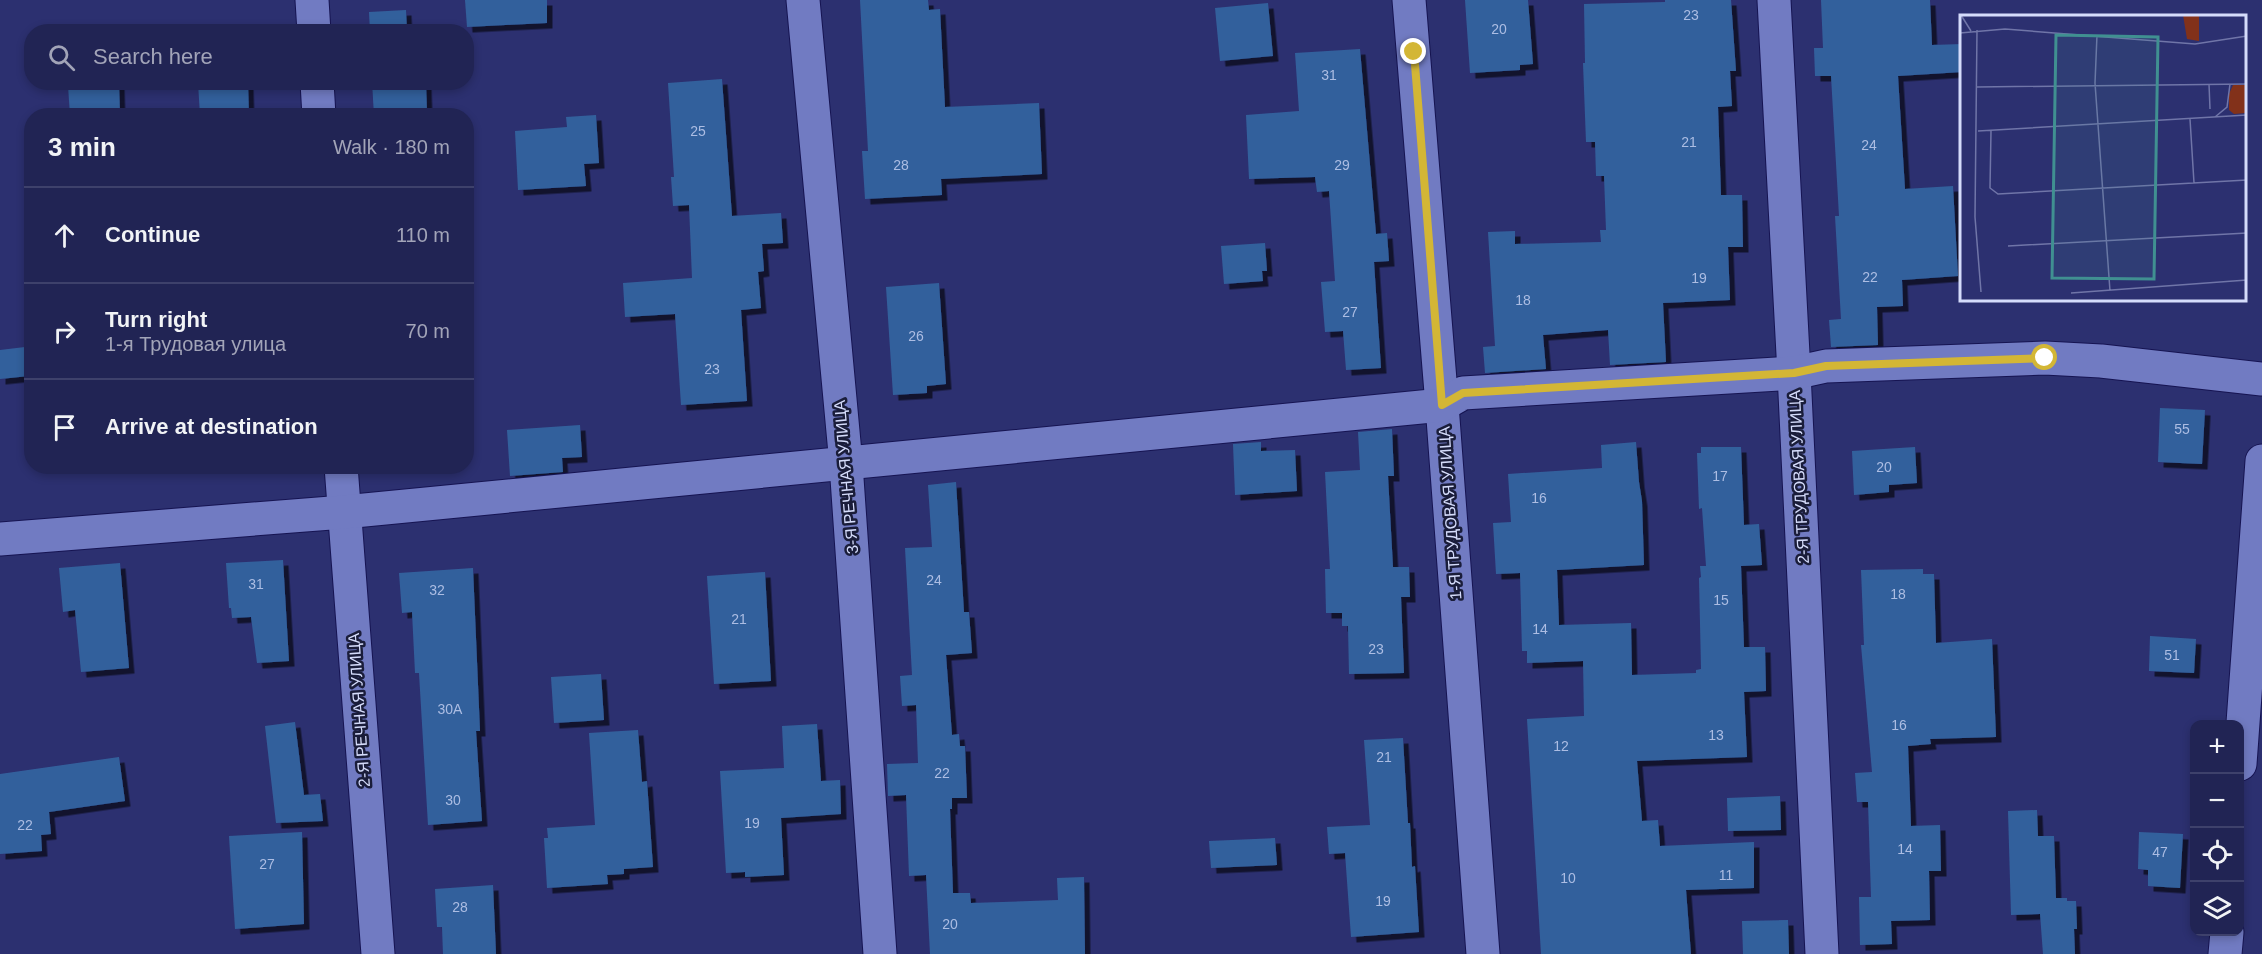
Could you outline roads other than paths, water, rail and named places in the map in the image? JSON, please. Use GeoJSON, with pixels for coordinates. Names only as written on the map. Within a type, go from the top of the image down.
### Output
{"type":"FeatureCollection","features":[{"type":"Feature","properties":{"kind":"street"},"geometry":{"type":"LineString","coordinates":[[312,0],[314,24]]}},
{"type":"Feature","properties":{"kind":"street","name":"3-Я РЕЧНАЯ УЛИЦА"},"geometry":{"type":"LineString","coordinates":[[803,0],[846,464],[880,954]]}},
{"type":"Feature","properties":{"kind":"street","name":"1-Я ТРУДОВАЯ УЛИЦА"},"geometry":{"type":"LineString","coordinates":[[1409,0],[1483,954]]}},
{"type":"Feature","properties":{"kind":"street","name":"2-Я ТРУДОВАЯ УЛИЦА"},"geometry":{"type":"LineString","coordinates":[[1774,0],[1822,954]]}},
{"type":"Feature","properties":{"kind":"street"},"geometry":{"type":"LineString","coordinates":[[318,90],[319,108]]}},
{"type":"Feature","properties":{"kind":"street"},"geometry":{"type":"LineString","coordinates":[[0,538],[344,512],[1442,405],[1463,393],[1794,373],[1826,366],[2045,358],[2101,361],[2262,379]]}},
{"type":"Feature","properties":{"kind":"street"},"geometry":{"type":"LineString","coordinates":[[2243,720],[2262,461]]}},
{"type":"Feature","properties":{"kind":"street","name":"2-Я РЕЧНАЯ УЛИЦА"},"geometry":{"type":"LineString","coordinates":[[342,474],[378,954]]}},
{"type":"Feature","properties":{"kind":"street"},"geometry":{"type":"LineString","coordinates":[[2225,954],[2227,936]]}}]}
